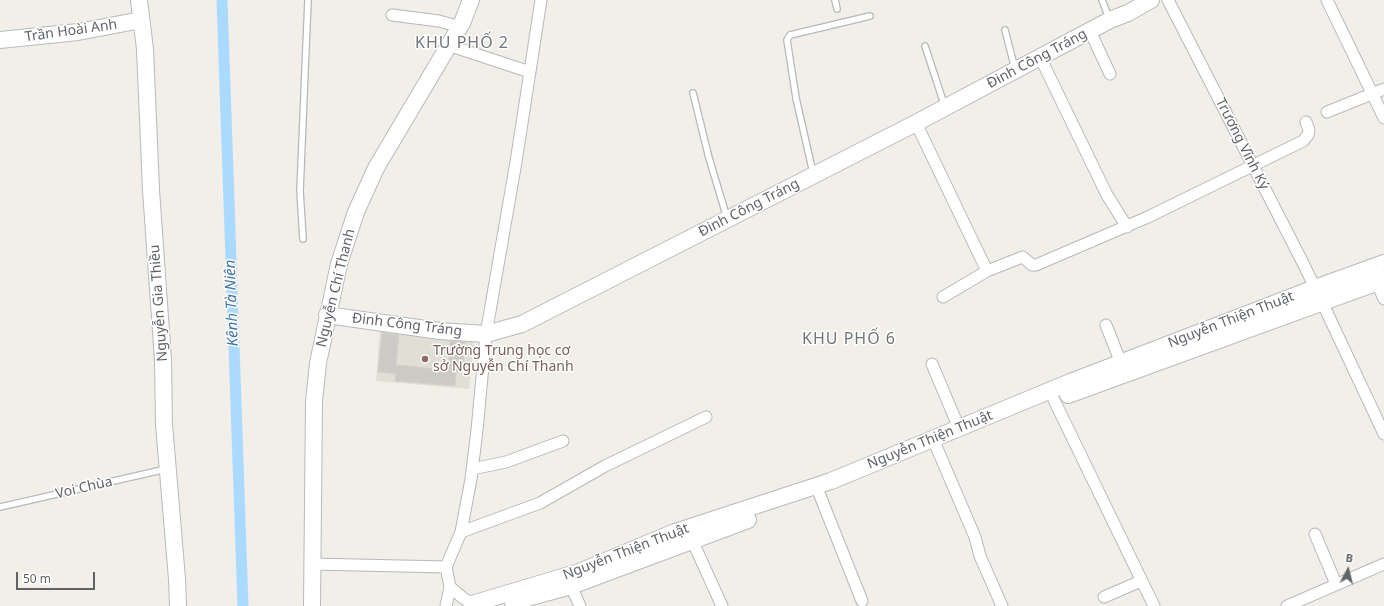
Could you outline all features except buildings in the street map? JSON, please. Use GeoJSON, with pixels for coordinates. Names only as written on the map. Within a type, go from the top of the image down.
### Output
{"type":"FeatureCollection","features":[{"type":"Feature","properties":{"kind":"street","name":"Nguyễn Gia Thiều"},"geometry":{"type":"LineString","coordinates":[[139,0],[145,49],[151,190],[163,360],[164,424],[178,606]]}},
{"type":"Feature","properties":{"kind":"street","name":"Nguyễn Chí Thanh"},"geometry":{"type":"LineString","coordinates":[[312,606],[314,401],[318,363],[339,264],[356,212],[376,168],[460,27],[471,0]]}},
{"type":"Feature","properties":{"kind":"street"},"geometry":{"type":"LineString","coordinates":[[446,606],[450,587],[446,567],[461,532],[472,469],[486,334],[516,162],[540,0]]}},
{"type":"Feature","properties":{"kind":"street","name":"Đinh Công Tráng"},"geometry":{"type":"LineString","coordinates":[[327,315],[440,331],[486,334],[522,324],[946,108],[1110,20],[1128,13],[1151,0]]}},
{"type":"Feature","properties":{"kind":"street","name":"Trương Vĩnh Ký"},"geometry":{"type":"LineString","coordinates":[[1168,0],[1381,420],[1384,434]]}},
{"type":"Feature","properties":{"kind":"street"},"geometry":{"type":"LineString","coordinates":[[1327,0],[1384,118]]}},
{"type":"Feature","properties":{"kind":"street"},"geometry":{"type":"LineString","coordinates":[[392,15],[439,21],[460,27]]}},
{"type":"Feature","properties":{"kind":"street","name":"Trần Hoài Anh"},"geometry":{"type":"LineString","coordinates":[[0,40],[78,32],[141,20]]}},
{"type":"Feature","properties":{"kind":"street"},"geometry":{"type":"LineString","coordinates":[[1090,31],[1110,74]]}},
{"type":"Feature","properties":{"kind":"street"},"geometry":{"type":"LineString","coordinates":[[448,45],[530,72]]}},
{"type":"Feature","properties":{"kind":"street"},"geometry":{"type":"LineString","coordinates":[[1040,57],[1107,195],[1127,227]]}},
{"type":"Feature","properties":{"kind":"street"},"geometry":{"type":"LineString","coordinates":[[1327,112],[1384,89]]}},
{"type":"Feature","properties":{"kind":"street"},"geometry":{"type":"LineString","coordinates":[[943,297],[987,271],[1023,257],[1032,265],[1036,265],[1127,227],[1306,138],[1309,130],[1306,122]]}},
{"type":"Feature","properties":{"kind":"street"},"geometry":{"type":"LineString","coordinates":[[916,123],[987,271]]}},
{"type":"Feature","properties":{"kind":"street","name":"Nguyễn Thiện Thuật"},"geometry":{"type":"LineString","coordinates":[[500,606],[571,586],[692,540],[831,481],[1054,400],[1318,295],[1384,263]]}},
{"type":"Feature","properties":{"kind":"street"},"geometry":{"type":"LineString","coordinates":[[1381,282],[1384,299]]}},
{"type":"Feature","properties":{"kind":"street","name":"Nguyễn Thiện Thuật"},"geometry":{"type":"LineString","coordinates":[[450,587],[474,605],[579,572],[675,532],[819,493],[935,444],[959,428],[1121,363],[1318,295],[1381,282]]}},
{"type":"Feature","properties":{"kind":"street"},"geometry":{"type":"LineString","coordinates":[[1106,325],[1121,363]]}},
{"type":"Feature","properties":{"kind":"street"},"geometry":{"type":"LineString","coordinates":[[932,364],[959,428]]}},
{"type":"Feature","properties":{"kind":"street"},"geometry":{"type":"LineString","coordinates":[[1054,400],[1154,606]]}},
{"type":"Feature","properties":{"kind":"street"},"geometry":{"type":"LineString","coordinates":[[461,532],[540,503],[605,466],[706,417]]}},
{"type":"Feature","properties":{"kind":"street"},"geometry":{"type":"LineString","coordinates":[[472,469],[506,462],[563,441]]}},
{"type":"Feature","properties":{"kind":"street"},"geometry":{"type":"LineString","coordinates":[[935,444],[975,536],[980,556],[1002,606]]}},
{"type":"Feature","properties":{"kind":"street"},"geometry":{"type":"LineString","coordinates":[[819,493],[862,601]]}},
{"type":"Feature","properties":{"kind":"street"},"geometry":{"type":"LineString","coordinates":[[1315,534],[1336,584]]}},
{"type":"Feature","properties":{"kind":"street"},"geometry":{"type":"LineString","coordinates":[[692,540],[722,606]]}},
{"type":"Feature","properties":{"kind":"street"},"geometry":{"type":"LineString","coordinates":[[312,564],[446,567]]}},
{"type":"Feature","properties":{"kind":"street"},"geometry":{"type":"LineString","coordinates":[[1287,606],[1384,564]]}},
{"type":"Feature","properties":{"kind":"street"},"geometry":{"type":"LineString","coordinates":[[1104,597],[1142,581]]}},
{"type":"Feature","properties":{"kind":"street"},"geometry":{"type":"LineString","coordinates":[[571,586],[580,606]]}},
{"type":"Feature","properties":{"kind":"lane"},"geometry":{"type":"LineString","coordinates":[[303,239],[300,190],[308,0]]}},
{"type":"Feature","properties":{"kind":"lane"},"geometry":{"type":"LineString","coordinates":[[835,0],[836,9]]}},
{"type":"Feature","properties":{"kind":"lane"},"geometry":{"type":"LineString","coordinates":[[1102,0],[1110,20]]}},
{"type":"Feature","properties":{"kind":"lane"},"geometry":{"type":"LineString","coordinates":[[814,175],[796,98],[787,40],[790,34],[870,16]]}},
{"type":"Feature","properties":{"kind":"lane"},"geometry":{"type":"LineString","coordinates":[[1005,30],[1015,71]]}},
{"type":"Feature","properties":{"kind":"lane"},"geometry":{"type":"LineString","coordinates":[[925,46],[946,108]]}},
{"type":"Feature","properties":{"kind":"lane"},"geometry":{"type":"LineString","coordinates":[[693,93],[709,158],[727,219]]}},
{"type":"Feature","properties":{"kind":"lane","name":"Voi Chùa"},"geometry":{"type":"LineString","coordinates":[[0,507],[168,468]]}},
{"type":"Feature","properties":{"kind":"shaded area","name":"Trường Trung học cơ sở Nguyễn Chí Thanh"},"geometry":{"type":"Polygon","coordinates":[[[380,329],[474,337],[469,389],[376,381],[380,329]]]}},
{"type":"Feature","properties":{"kind":"waterway","name":"Kênh Tà Niên"},"geometry":{"type":"LineString","coordinates":[[222,0],[243,606]]}},
{"type":"Feature","properties":{"kind":"place","name":"Trường Trung học cơ sở Nguyễn Chí Thanh"},"geometry":{"type":"Point","coordinates":[425,359]}},
{"type":"Feature","properties":{"kind":"district","name":"KHU PHỐ 2"},"geometry":{"type":"Point","coordinates":[462,43]}},
{"type":"Feature","properties":{"kind":"district","name":"KHU PHỐ 6"},"geometry":{"type":"Point","coordinates":[849,339]}}]}
